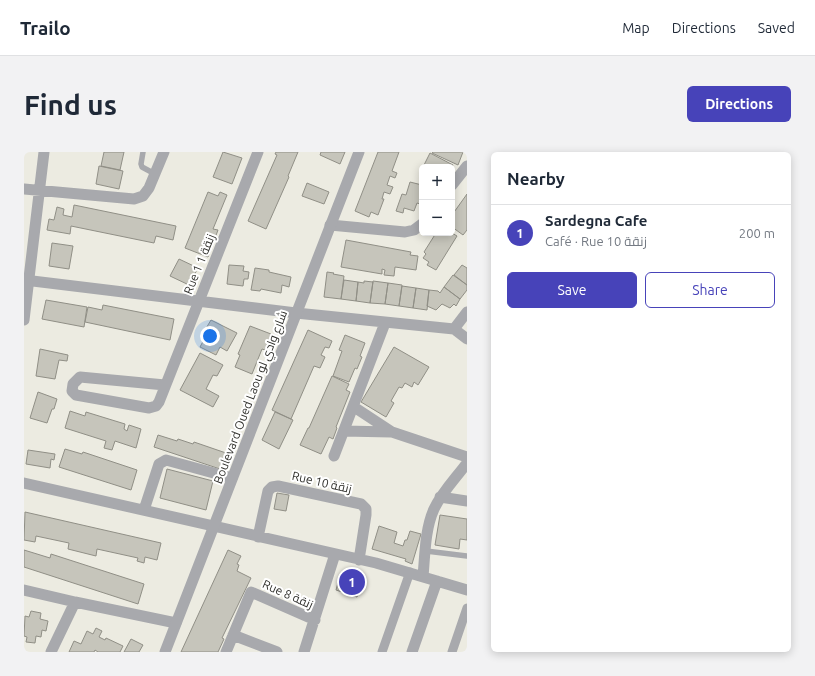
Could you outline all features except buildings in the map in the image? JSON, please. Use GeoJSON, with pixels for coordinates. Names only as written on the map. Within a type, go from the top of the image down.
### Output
{"type":"FeatureCollection","features":[{"type":"Feature","properties":{"kind":"street"},"geometry":{"type":"LineString","coordinates":[[24,320],[27,281],[44,152]]}},
{"type":"Feature","properties":{"kind":"street"},"geometry":{"type":"LineString","coordinates":[[24,188],[134,199],[143,196],[149,188],[164,152]]}},
{"type":"Feature","properties":{"kind":"street","name":"Rue 1 زنقة 1"},"geometry":{"type":"LineString","coordinates":[[165,385],[80,377],[73,384],[72,391],[76,395],[149,408],[156,406],[159,402],[258,152]]}},
{"type":"Feature","properties":{"kind":"street","name":"Boulevard Oued Laou شارع وادي لو"},"geometry":{"type":"LineString","coordinates":[[165,652],[359,152]]}},
{"type":"Feature","properties":{"kind":"street"},"geometry":{"type":"LineString","coordinates":[[455,181],[467,166]]}},
{"type":"Feature","properties":{"kind":"street"},"geometry":{"type":"LineString","coordinates":[[330,225],[406,232],[414,230],[419,226]]}},
{"type":"Feature","properties":{"kind":"street"},"geometry":{"type":"LineString","coordinates":[[27,281],[198,302],[385,323],[454,329],[467,339]]}},
{"type":"Feature","properties":{"kind":"street"},"geometry":{"type":"LineString","coordinates":[[454,329],[467,312]]}},
{"type":"Feature","properties":{"kind":"street"},"geometry":{"type":"LineString","coordinates":[[334,456],[385,323]]}},
{"type":"Feature","properties":{"kind":"street"},"geometry":{"type":"LineString","coordinates":[[354,407],[392,432],[467,457]]}},
{"type":"Feature","properties":{"kind":"street"},"geometry":{"type":"LineString","coordinates":[[344,431],[392,432]]}},
{"type":"Feature","properties":{"kind":"street"},"geometry":{"type":"LineString","coordinates":[[144,510],[159,464],[162,461],[166,460],[232,478]]}},
{"type":"Feature","properties":{"kind":"street"},"geometry":{"type":"LineString","coordinates":[[423,577],[429,523],[434,509],[440,497],[467,463]]}},
{"type":"Feature","properties":{"kind":"street"},"geometry":{"type":"LineString","coordinates":[[24,483],[410,572],[467,590]]}},
{"type":"Feature","properties":{"kind":"street","name":"Rue 10 زنقة"},"geometry":{"type":"LineString","coordinates":[[258,537],[268,491],[278,486],[361,504],[366,509],[366,515],[359,560]]}},
{"type":"Feature","properties":{"kind":"street"},"geometry":{"type":"LineString","coordinates":[[440,497],[467,501]]}},
{"type":"Feature","properties":{"kind":"street"},"geometry":{"type":"LineString","coordinates":[[304,652],[335,554]]}},
{"type":"Feature","properties":{"kind":"street"},"geometry":{"type":"LineString","coordinates":[[382,652],[410,572]]}},
{"type":"Feature","properties":{"kind":"street"},"geometry":{"type":"LineString","coordinates":[[412,652],[437,581]]}},
{"type":"Feature","properties":{"kind":"street"},"geometry":{"type":"LineString","coordinates":[[24,590],[176,623]]}},
{"type":"Feature","properties":{"kind":"street","name":"Rue 8 زنقة"},"geometry":{"type":"LineString","coordinates":[[234,635],[251,592],[315,620]]}},
{"type":"Feature","properties":{"kind":"street"},"geometry":{"type":"LineString","coordinates":[[51,652],[75,602]]}},
{"type":"Feature","properties":{"kind":"street"},"geometry":{"type":"LineString","coordinates":[[452,652],[467,608]]}},
{"type":"Feature","properties":{"kind":"street"},"geometry":{"type":"LineString","coordinates":[[226,652],[234,635],[277,652]]}},
{"type":"Feature","properties":{"kind":"lane"},"geometry":{"type":"LineString","coordinates":[[143,152],[142,167],[155,174]]}},
{"type":"Feature","properties":{"kind":"lane"},"geometry":{"type":"LineString","coordinates":[[426,551],[467,556]]}},
{"type":"Feature","properties":{"kind":"place","name":"Sardegna Cafe"},"geometry":{"type":"Point","coordinates":[352,582]}}]}
